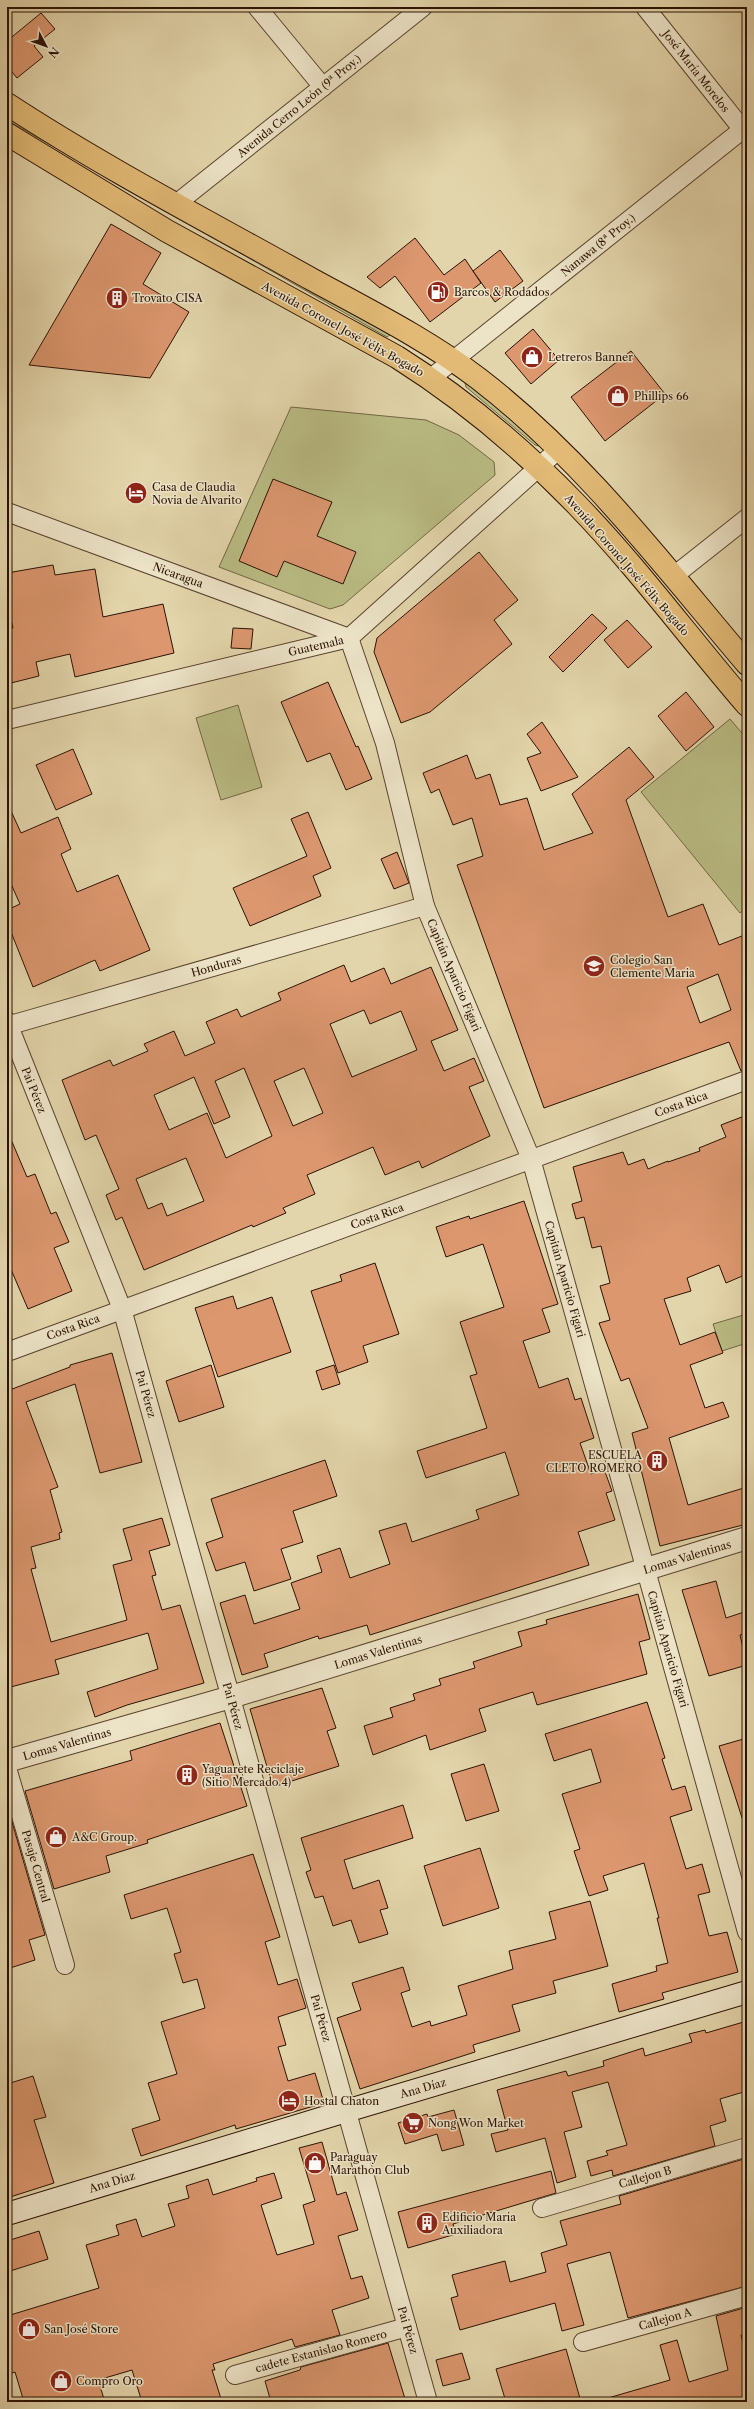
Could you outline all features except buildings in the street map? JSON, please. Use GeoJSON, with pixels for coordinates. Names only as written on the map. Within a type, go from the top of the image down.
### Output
{"type":"FeatureCollection","features":[{"type":"Feature","properties":{"kind":"main road"},"geometry":{"type":"LineString","coordinates":[[7,104],[176,204],[404,330],[453,360],[485,384],[559,449],[593,483],[675,575],[747,664]]}},
{"type":"Feature","properties":{"kind":"main road","name":"Avenida Coronel José Félix Bogado"},"geometry":{"type":"LineString","coordinates":[[7,134],[167,231],[398,357],[431,378],[539,468],[586,516],[747,705]]}},
{"type":"Feature","properties":{"kind":"street"},"geometry":{"type":"LineString","coordinates":[[258,7],[323,87]]}},
{"type":"Feature","properties":{"kind":"street","name":"Avenida Cerro León (9ª Proy.)"},"geometry":{"type":"LineString","coordinates":[[176,204],[423,7]]}},
{"type":"Feature","properties":{"kind":"street","name":"José María Morelos"},"geometry":{"type":"LineString","coordinates":[[645,7],[745,130]]}},
{"type":"Feature","properties":{"kind":"street","name":"Nanawa (8ª Proy.)"},"geometry":{"type":"LineString","coordinates":[[431,378],[745,130]]}},
{"type":"Feature","properties":{"kind":"street","name":"Guatemala"},"geometry":{"type":"LineString","coordinates":[[7,720],[349,638],[559,449]]}},
{"type":"Feature","properties":{"kind":"street","name":"Nicaragua"},"geometry":{"type":"LineString","coordinates":[[7,512],[349,638]]}},
{"type":"Feature","properties":{"kind":"street"},"geometry":{"type":"LineString","coordinates":[[675,575],[747,518]]}},
{"type":"Feature","properties":{"kind":"street","name":"Capitán Aparicio Figari"},"geometry":{"type":"LineString","coordinates":[[349,638],[385,743],[425,906],[532,1159],[747,1932]]}},
{"type":"Feature","properties":{"kind":"street","name":"Honduras"},"geometry":{"type":"LineString","coordinates":[[7,1024],[425,906]]}},
{"type":"Feature","properties":{"kind":"street","name":"Pai Pérez"},"geometry":{"type":"LineString","coordinates":[[7,1024],[122,1309],[428,2402]]}},
{"type":"Feature","properties":{"kind":"street","name":"Costa Rica"},"geometry":{"type":"LineString","coordinates":[[7,1352],[747,1080]]}},
{"type":"Feature","properties":{"kind":"street","name":"Lomas Valentinas"},"geometry":{"type":"LineString","coordinates":[[7,1761],[231,1697],[747,1538]]}},
{"type":"Feature","properties":{"kind":"street","name":"Pasaje Central"},"geometry":{"type":"LineString","coordinates":[[7,1768],[65,1965]]}},
{"type":"Feature","properties":{"kind":"street","name":"Ana Díaz"},"geometry":{"type":"LineString","coordinates":[[7,2214],[346,2111],[747,1992]]}},
{"type":"Feature","properties":{"kind":"street","name":"Callejon B"},"geometry":{"type":"LineString","coordinates":[[542,2208],[747,2147]]}},
{"type":"Feature","properties":{"kind":"street","name":"Callejon A"},"geometry":{"type":"LineString","coordinates":[[583,2342],[747,2296]]}},
{"type":"Feature","properties":{"kind":"street","name":"cadete Estanislao Romero"},"geometry":{"type":"LineString","coordinates":[[235,2375],[407,2328]]}},
{"type":"Feature","properties":{"kind":"green space"},"geometry":{"type":"Polygon","coordinates":[[[7,112],[391,334],[387,337],[7,120],[7,112]]]}},
{"type":"Feature","properties":{"kind":"green space"},"geometry":{"type":"Polygon","coordinates":[[[468,382],[540,444],[539,446],[535,445],[466,387],[465,383],[468,382]]]}},
{"type":"Feature","properties":{"kind":"green space"},"geometry":{"type":"Polygon","coordinates":[[[291,407],[426,420],[459,435],[494,462],[495,475],[343,605],[330,609],[219,567],[291,407]]]}},
{"type":"Feature","properties":{"kind":"green space"},"geometry":{"type":"Polygon","coordinates":[[[238,705],[262,787],[221,800],[196,718],[238,705]]]}},
{"type":"Feature","properties":{"kind":"green space"},"geometry":{"type":"Polygon","coordinates":[[[730,719],[747,739],[747,907],[740,913],[641,792],[730,719]]]}},
{"type":"Feature","properties":{"kind":"green space"},"geometry":{"type":"Polygon","coordinates":[[[747,1314],[747,1343],[722,1351],[713,1324],[747,1314]]]}},
{"type":"Feature","properties":{"kind":"place","name":"Barcos & Rodados"},"geometry":{"type":"Point","coordinates":[438,292]}},
{"type":"Feature","properties":{"kind":"place","name":"Trovato CISA"},"geometry":{"type":"Point","coordinates":[117,298]}},
{"type":"Feature","properties":{"kind":"place","name":"Letreros Banner"},"geometry":{"type":"Point","coordinates":[532,357]}},
{"type":"Feature","properties":{"kind":"place","name":"Phillips 66"},"geometry":{"type":"Point","coordinates":[618,396]}},
{"type":"Feature","properties":{"kind":"place","name":"Casa de Claudia Novia de Alvarito"},"geometry":{"type":"Point","coordinates":[136,493]}},
{"type":"Feature","properties":{"kind":"place","name":"Colegio San Clemente Maria"},"geometry":{"type":"Point","coordinates":[594,966]}},
{"type":"Feature","properties":{"kind":"place","name":"ESCUELA CLETO ROMERO"},"geometry":{"type":"Point","coordinates":[657,1461]}},
{"type":"Feature","properties":{"kind":"place","name":"Yaguarete Reciclaje (Sitio Mercado 4)"},"geometry":{"type":"Point","coordinates":[187,1775]}},
{"type":"Feature","properties":{"kind":"place","name":"A&C Group."},"geometry":{"type":"Point","coordinates":[56,1837]}},
{"type":"Feature","properties":{"kind":"place","name":"Hostal Chaton"},"geometry":{"type":"Point","coordinates":[289,2101]}},
{"type":"Feature","properties":{"kind":"place","name":"Nong Won Market"},"geometry":{"type":"Point","coordinates":[413,2123]}},
{"type":"Feature","properties":{"kind":"place","name":"Paraguay Marathon Club"},"geometry":{"type":"Point","coordinates":[315,2163]}},
{"type":"Feature","properties":{"kind":"place","name":"Edificio María Auxiliadora"},"geometry":{"type":"Point","coordinates":[427,2223]}},
{"type":"Feature","properties":{"kind":"place","name":"San José Store"},"geometry":{"type":"Point","coordinates":[29,2329]}},
{"type":"Feature","properties":{"kind":"place","name":"Compro Oro"},"geometry":{"type":"Point","coordinates":[61,2381]}}]}
